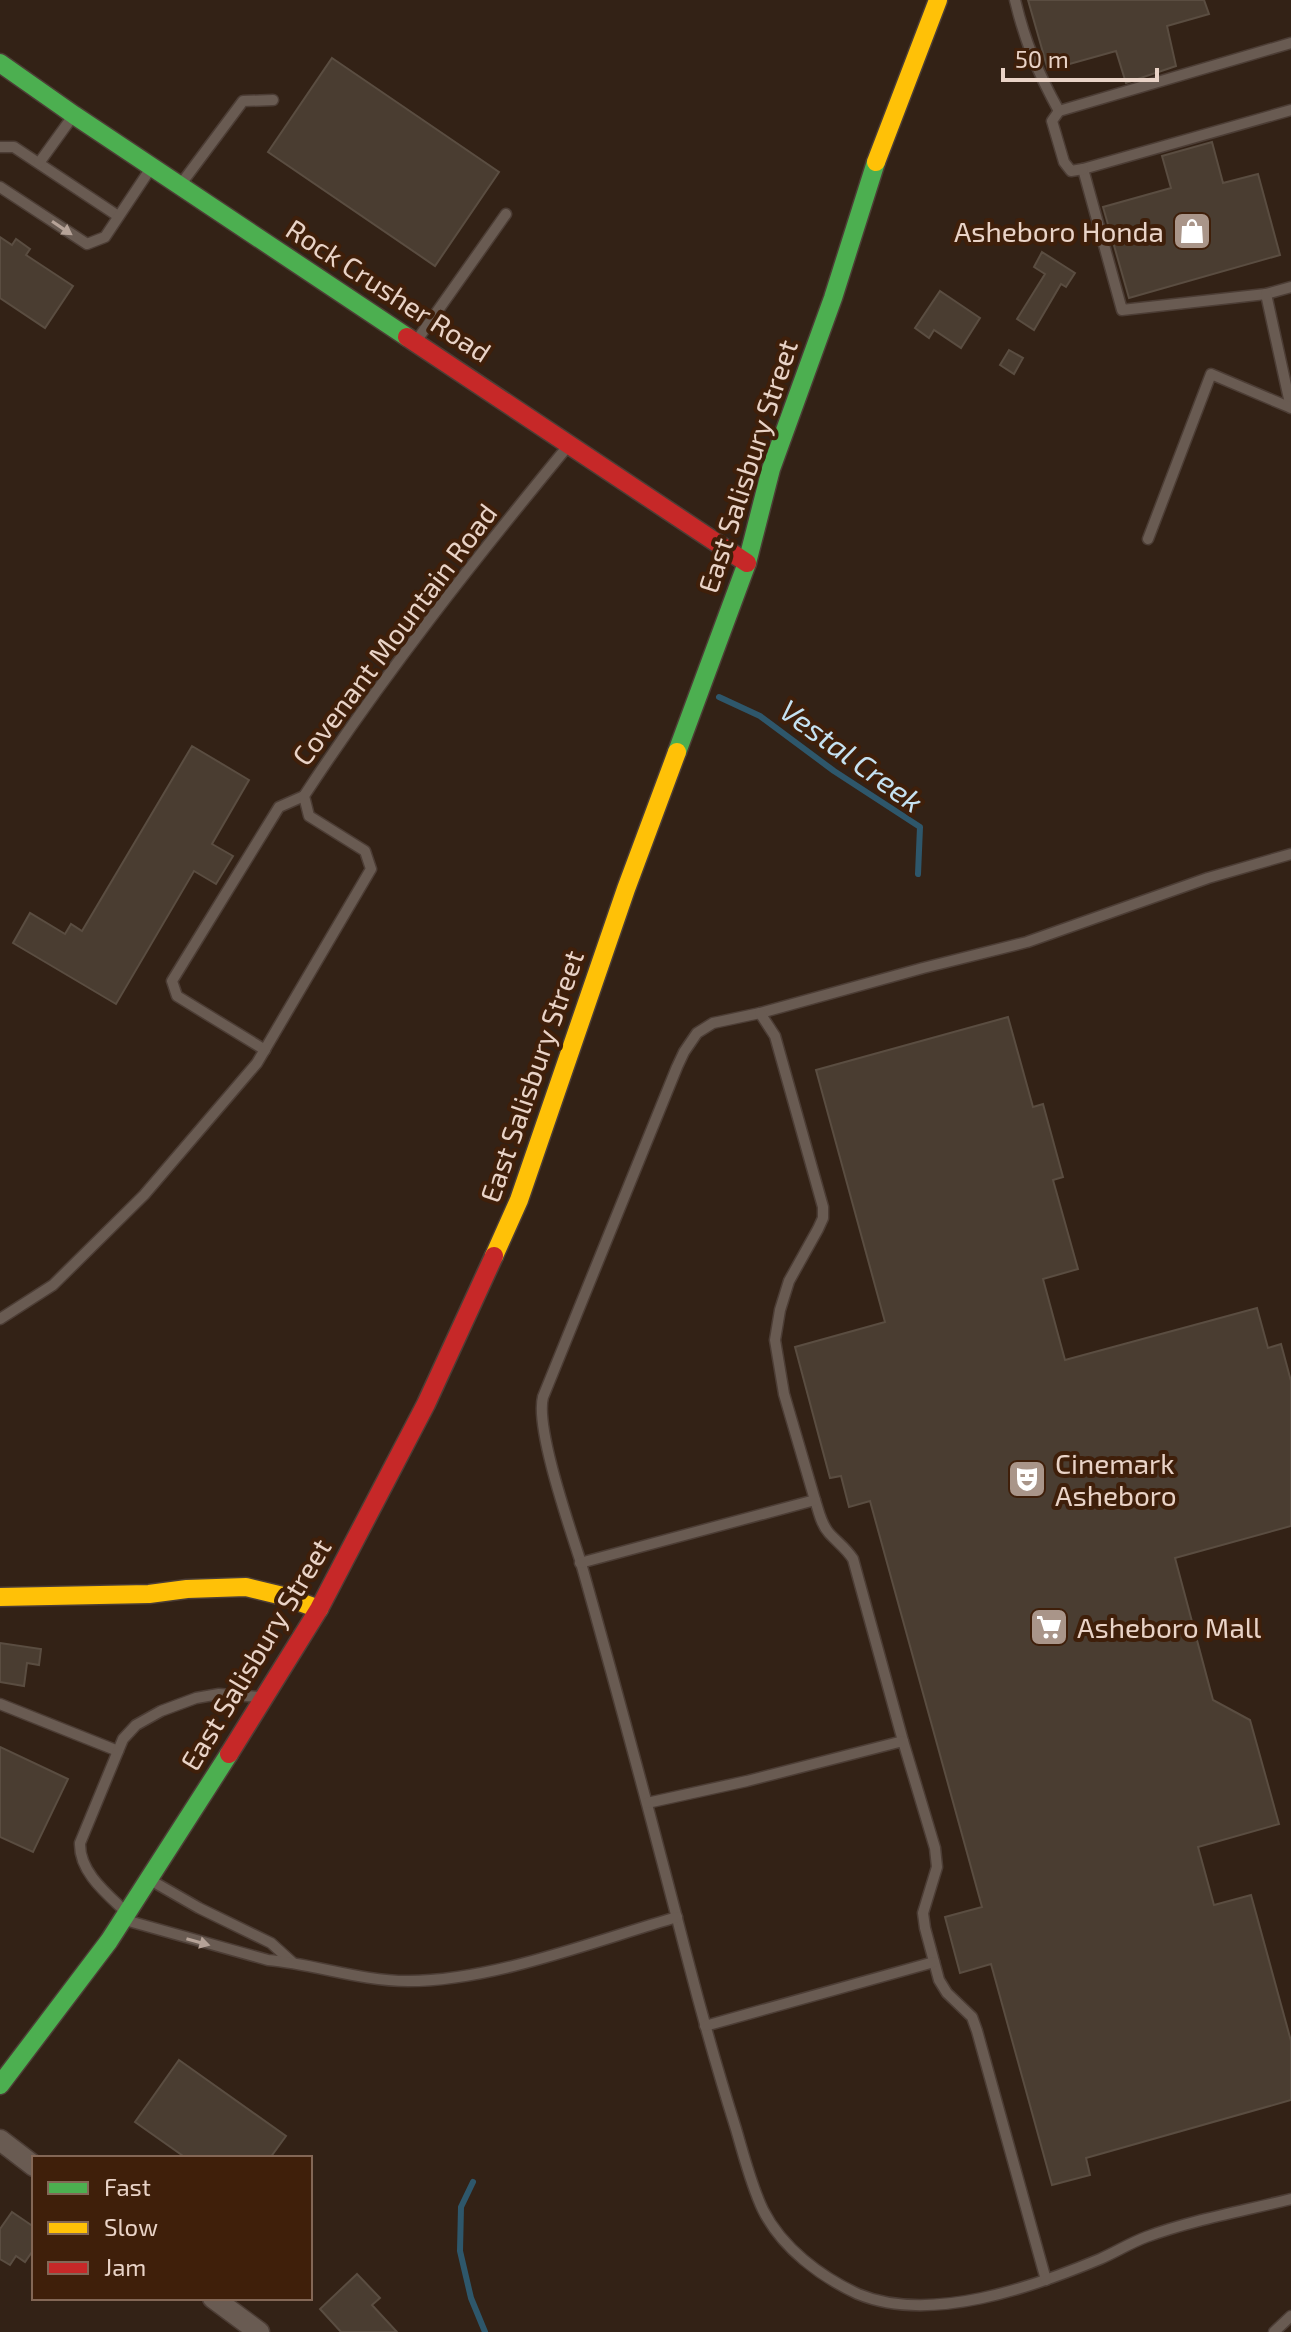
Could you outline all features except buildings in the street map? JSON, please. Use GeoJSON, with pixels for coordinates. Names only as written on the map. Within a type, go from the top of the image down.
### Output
{"type":"FeatureCollection","features":[{"type":"Feature","properties":{"kind":"main road","name":"East Salisbury Street"},"geometry":{"type":"LineString","coordinates":[[0,2085],[150,1880],[319,1609],[426,1404],[519,1200],[626,889],[747,563],[771,469],[833,298],[876,163],[938,0]]}},
{"type":"Feature","properties":{"kind":"main road","name":"Rock Crusher Road"},"geometry":{"type":"LineString","coordinates":[[0,63],[747,563]]}},
{"type":"Feature","properties":{"kind":"main road"},"geometry":{"type":"LineString","coordinates":[[0,1597],[149,1594],[231,1586],[259,1589],[319,1609]]}},
{"type":"Feature","properties":{"kind":"street"},"geometry":{"type":"LineString","coordinates":[[0,2140],[32,2164]]}},
{"type":"Feature","properties":{"kind":"street"},"geometry":{"type":"LineString","coordinates":[[216,2300],[259,2332]]}},
{"type":"Feature","properties":{"kind":"lane"},"geometry":{"type":"LineString","coordinates":[[1015,0],[1021,27],[1039,75],[1059,111]]}},
{"type":"Feature","properties":{"kind":"lane"},"geometry":{"type":"LineString","coordinates":[[1291,43],[1059,111],[1052,121],[1064,162],[1071,171],[1291,110]]}},
{"type":"Feature","properties":{"kind":"lane"},"geometry":{"type":"LineString","coordinates":[[180,185],[243,101],[273,100]]}},
{"type":"Feature","properties":{"kind":"lane"},"geometry":{"type":"LineString","coordinates":[[39,163],[74,115]]}},
{"type":"Feature","properties":{"kind":"lane"},"geometry":{"type":"LineString","coordinates":[[0,147],[14,147],[118,216]]}},
{"type":"Feature","properties":{"kind":"lane"},"geometry":{"type":"LineString","coordinates":[[0,187],[87,244],[105,237],[152,166]]}},
{"type":"Feature","properties":{"kind":"lane"},"geometry":{"type":"LineString","coordinates":[[1083,169],[1122,310],[1266,294],[1291,287]]}},
{"type":"Feature","properties":{"kind":"lane"},"geometry":{"type":"LineString","coordinates":[[416,341],[506,214]]}},
{"type":"Feature","properties":{"kind":"lane"},"geometry":{"type":"LineString","coordinates":[[1266,294],[1290,407]]}},
{"type":"Feature","properties":{"kind":"lane"},"geometry":{"type":"LineString","coordinates":[[1148,539],[1211,374],[1290,407]]}},
{"type":"Feature","properties":{"kind":"lane","name":"Covenant Mountain Road"},"geometry":{"type":"LineString","coordinates":[[0,1319],[53,1285],[144,1195],[257,1063],[371,869],[365,851],[309,816],[304,796],[347,730],[463,577],[569,445]]}},
{"type":"Feature","properties":{"kind":"lane"},"geometry":{"type":"LineString","coordinates":[[265,1050],[177,996],[172,981],[279,807],[304,796]]}},
{"type":"Feature","properties":{"kind":"lane"},"geometry":{"type":"LineString","coordinates":[[1291,854],[1208,878],[1027,942],[713,1023],[697,1033],[684,1052],[543,1397],[541,1414],[705,2026],[752,2182],[764,2212],[798,2255],[826,2277],[861,2295],[906,2305],[942,2305],[1046,2280],[1145,2238],[1291,2199]]}},
{"type":"Feature","properties":{"kind":"lane"},"geometry":{"type":"LineString","coordinates":[[760,1013],[775,1036],[823,1207],[818,1229],[789,1281],[780,1310],[775,1340],[784,1394],[822,1523],[853,1559],[935,1848],[937,1867],[923,1913],[934,1962],[947,1993],[972,2017],[977,2031],[1046,2280]]}},
{"type":"Feature","properties":{"kind":"lane"},"geometry":{"type":"LineString","coordinates":[[580,1563],[815,1500]]}},
{"type":"Feature","properties":{"kind":"lane"},"geometry":{"type":"LineString","coordinates":[[266,1697],[219,1694],[196,1698],[161,1711],[136,1725],[123,1739],[80,1843],[79,1856],[125,1917],[268,1960],[375,1979],[409,1981],[450,1978],[520,1964],[677,1917]]}},
{"type":"Feature","properties":{"kind":"lane"},"geometry":{"type":"LineString","coordinates":[[0,1704],[118,1751]]}},
{"type":"Feature","properties":{"kind":"lane"},"geometry":{"type":"LineString","coordinates":[[647,1803],[903,1741]]}},
{"type":"Feature","properties":{"kind":"lane"},"geometry":{"type":"LineString","coordinates":[[150,1880],[187,1902],[271,1943],[292,1962]]}},
{"type":"Feature","properties":{"kind":"lane"},"geometry":{"type":"LineString","coordinates":[[705,2026],[934,1962]]}},
{"type":"Feature","properties":{"kind":"lane"},"geometry":{"type":"LineString","coordinates":[[1274,2332],[1291,2316]]}},
{"type":"Feature","properties":{"kind":"waterway","name":"Vestal Creek"},"geometry":{"type":"LineString","coordinates":[[719,697],[760,716],[834,771],[920,827],[918,874]]}},
{"type":"Feature","properties":{"kind":"waterway"},"geometry":{"type":"LineString","coordinates":[[473,2182],[461,2207],[460,2251],[471,2298],[485,2332]]}},
{"type":"Feature","properties":{"kind":"traffic: fast"},"geometry":{"type":"LineString","coordinates":[[0,63],[407,337]]}},
{"type":"Feature","properties":{"kind":"traffic: fast"},"geometry":{"type":"LineString","coordinates":[[677,752],[747,563],[771,469],[833,298],[876,162]]}},
{"type":"Feature","properties":{"kind":"traffic: fast"},"geometry":{"type":"LineString","coordinates":[[0,2085],[109,1941],[229,1754]]}},
{"type":"Feature","properties":{"kind":"traffic: slow"},"geometry":{"type":"LineString","coordinates":[[876,162],[938,0]]}},
{"type":"Feature","properties":{"kind":"traffic: slow"},"geometry":{"type":"LineString","coordinates":[[494,1256],[519,1200],[626,889],[677,752]]}},
{"type":"Feature","properties":{"kind":"traffic: slow"},"geometry":{"type":"LineString","coordinates":[[0,1597],[149,1594],[246,1587],[319,1609]]}},
{"type":"Feature","properties":{"kind":"traffic: jam"},"geometry":{"type":"LineString","coordinates":[[407,337],[747,563]]}},
{"type":"Feature","properties":{"kind":"traffic: jam"},"geometry":{"type":"LineString","coordinates":[[229,1754],[319,1609],[426,1404],[494,1256]]}},
{"type":"Feature","properties":{"kind":"place","name":"Asheboro Honda"},"geometry":{"type":"Point","coordinates":[1192,231]}},
{"type":"Feature","properties":{"kind":"place","name":"Cinemark Asheboro"},"geometry":{"type":"Point","coordinates":[1027,1479]}},
{"type":"Feature","properties":{"kind":"place","name":"Asheboro Mall"},"geometry":{"type":"Point","coordinates":[1049,1627]}}]}
